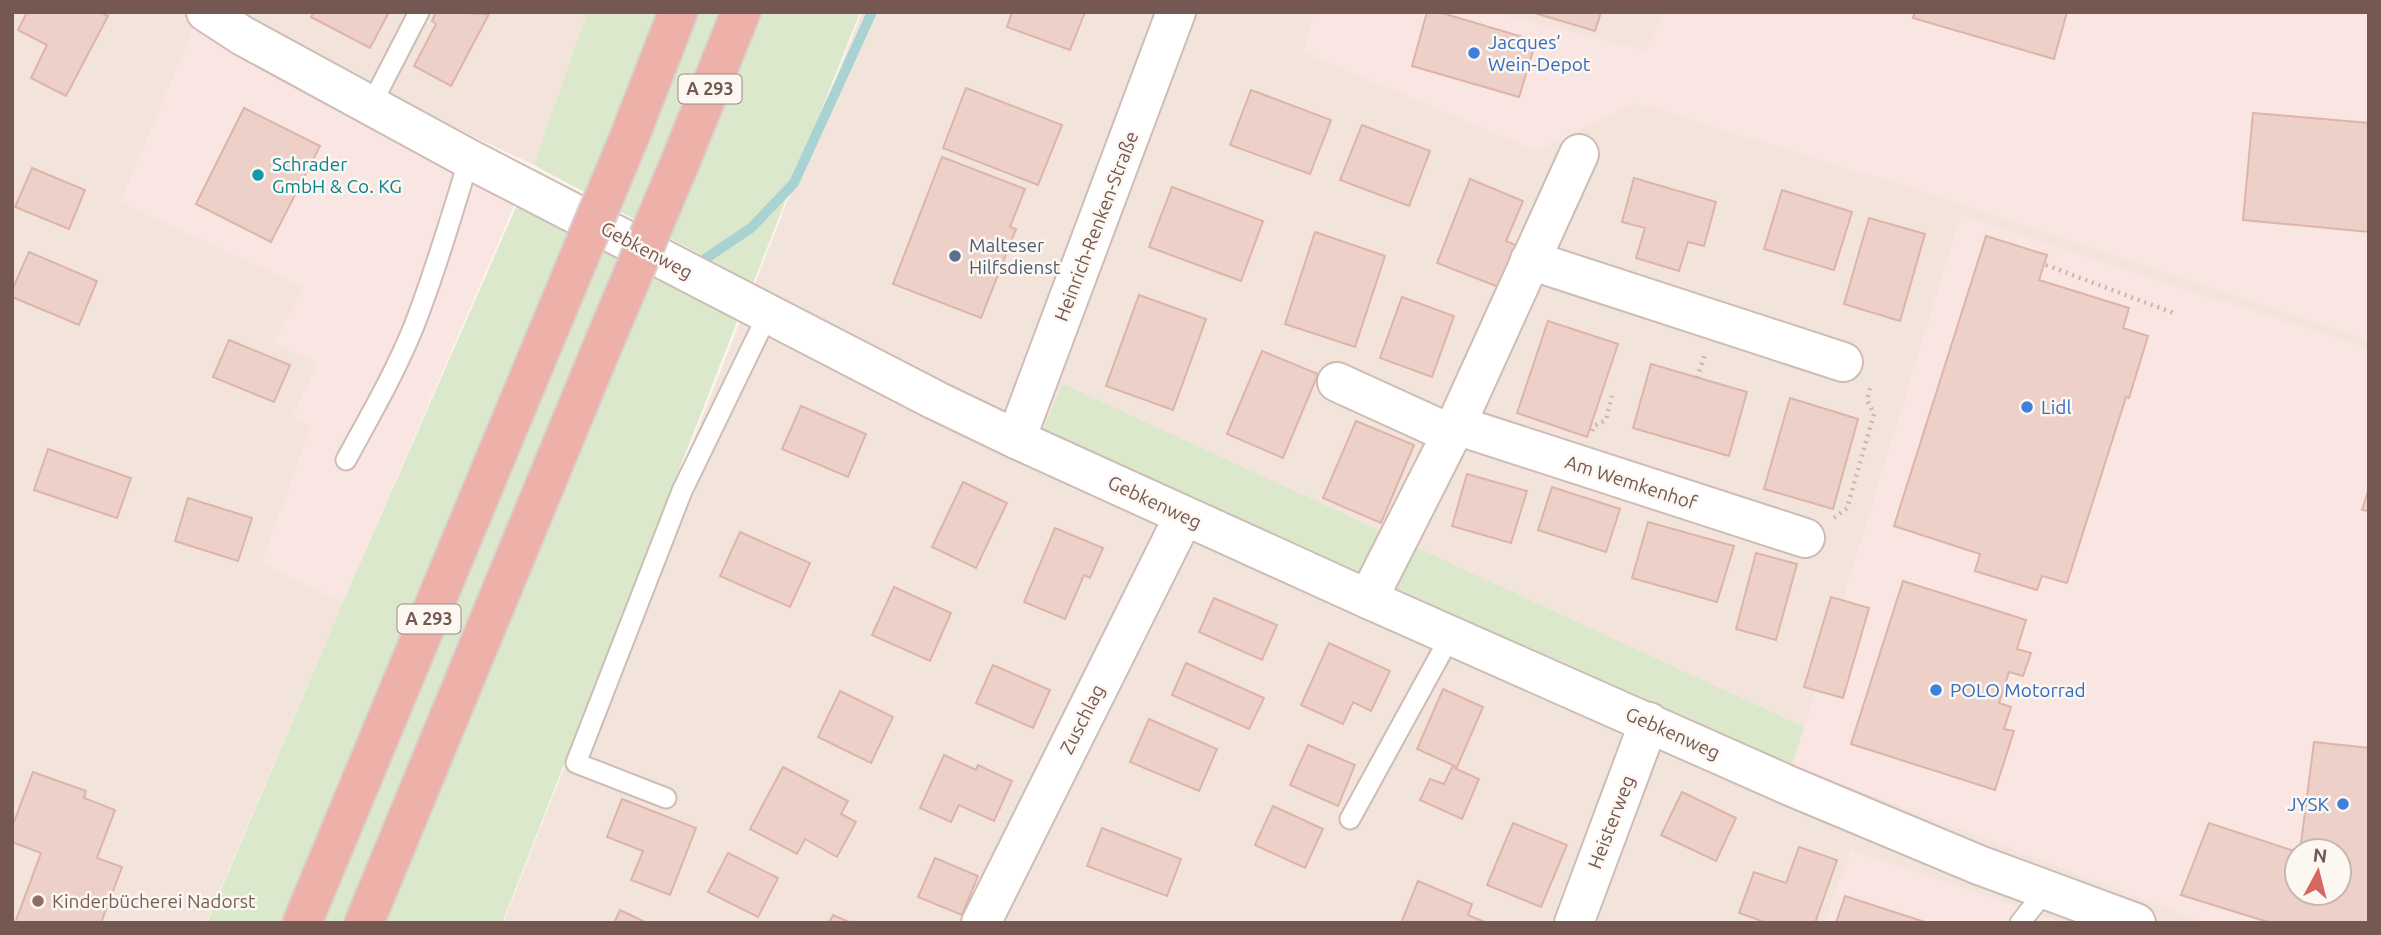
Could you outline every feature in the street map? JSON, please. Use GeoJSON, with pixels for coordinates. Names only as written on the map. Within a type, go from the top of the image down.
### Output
{"type":"FeatureCollection","features":[{"type":"Feature","properties":{"kind":"highway","name":"A 293"},"geometry":{"type":"LineString","coordinates":[[302,923],[629,138],[678,12]]}},
{"type":"Feature","properties":{"kind":"highway","name":"A 293"},"geometry":{"type":"LineString","coordinates":[[364,923],[741,12]]}},
{"type":"Feature","properties":{"kind":"street","name":"Gebkenweg"},"geometry":{"type":"LineString","coordinates":[[206,12],[243,36],[470,159],[1016,439],[1368,600],[1815,797],[1979,865],[2136,923]]}},
{"type":"Feature","properties":{"kind":"street","name":"Heinrich-Renken-Straße"},"geometry":{"type":"LineString","coordinates":[[1016,439],[1177,12]]}},
{"type":"Feature","properties":{"kind":"street"},"geometry":{"type":"LineString","coordinates":[[1368,600],[1454,429],[1579,154]]}},
{"type":"Feature","properties":{"kind":"street"},"geometry":{"type":"LineString","coordinates":[[1530,260],[1843,362]]}},
{"type":"Feature","properties":{"kind":"street","name":"Am Wemkenhof"},"geometry":{"type":"LineString","coordinates":[[1338,382],[1454,429],[1805,538]]}},
{"type":"Feature","properties":{"kind":"street","name":"Zuschlag"},"geometry":{"type":"LineString","coordinates":[[981,923],[1184,516]]}},
{"type":"Feature","properties":{"kind":"street","name":"Heisterweg"},"geometry":{"type":"LineString","coordinates":[[1574,923],[1649,722]]}},
{"type":"Feature","properties":{"kind":"lane"},"geometry":{"type":"LineString","coordinates":[[371,105],[419,12]]}},
{"type":"Feature","properties":{"kind":"lane"},"geometry":{"type":"LineString","coordinates":[[346,460],[386,389],[413,328],[470,159]]}},
{"type":"Feature","properties":{"kind":"lane"},"geometry":{"type":"LineString","coordinates":[[666,798],[576,763],[682,491],[768,314]]}},
{"type":"Feature","properties":{"kind":"lane"},"geometry":{"type":"LineString","coordinates":[[1350,819],[1451,635]]}},
{"type":"Feature","properties":{"kind":"lane"},"geometry":{"type":"LineString","coordinates":[[2020,923],[2046,890]]}},
{"type":"Feature","properties":{"kind":"path"},"geometry":{"type":"LineString","coordinates":[[2046,265],[2176,314]]}},
{"type":"Feature","properties":{"kind":"path"},"geometry":{"type":"LineString","coordinates":[[1805,538],[1847,508],[1874,414],[1867,400],[1870,386],[1859,372],[1843,362]]}},
{"type":"Feature","properties":{"kind":"shaded area"},"geometry":{"type":"Polygon","coordinates":[[[12,12],[201,12],[121,202],[304,287],[318,363],[293,417],[311,427],[262,563],[343,602],[206,923],[12,923],[12,12]]]}},
{"type":"Feature","properties":{"kind":"shaded area"},"geometry":{"type":"Polygon","coordinates":[[[201,12],[519,194],[343,602],[262,563],[311,427],[293,417],[318,363],[274,343],[303,287],[121,202],[201,12]]]}},
{"type":"Feature","properties":{"kind":"shaded area"},"geometry":{"type":"Polygon","coordinates":[[[207,12],[587,12],[534,165],[207,12]]]}},
{"type":"Feature","properties":{"kind":"shaded area"},"geometry":{"type":"Polygon","coordinates":[[[862,12],[2369,12],[2369,923],[503,923],[862,12]]]}},
{"type":"Feature","properties":{"kind":"shaded area"},"geometry":{"type":"Polygon","coordinates":[[[1315,12],[1496,12],[1644,51],[1665,12],[2369,12],[2369,340],[1963,204],[1636,103],[1536,151],[1303,52],[1315,12]]]}},
{"type":"Feature","properties":{"kind":"shaded area"},"geometry":{"type":"Polygon","coordinates":[[[1961,215],[2369,349],[2369,923],[2205,923],[1792,765],[1961,215]]]}},
{"type":"Feature","properties":{"kind":"shaded area"},"geometry":{"type":"Polygon","coordinates":[[[1851,850],[1982,894],[2063,923],[1824,923],[1851,850]]]}},
{"type":"Feature","properties":{"kind":"green space"},"geometry":{"type":"Polygon","coordinates":[[[587,12],[860,12],[753,283],[534,165],[587,12]]]}},
{"type":"Feature","properties":{"kind":"green space"},"geometry":{"type":"Polygon","coordinates":[[[521,196],[739,316],[502,923],[207,923],[343,602],[521,196]]]}},
{"type":"Feature","properties":{"kind":"green space"},"geometry":{"type":"Polygon","coordinates":[[[1063,384],[1804,727],[1792,765],[1372,588],[1041,434],[1063,384]]]}},
{"type":"Feature","properties":{"kind":"building"},"geometry":{"type":"Polygon","coordinates":[[[27,12],[100,12],[108,16],[66,96],[31,78],[47,45],[18,30],[27,12]]]}},
{"type":"Feature","properties":{"kind":"building"},"geometry":{"type":"Polygon","coordinates":[[[314,12],[389,12],[370,48],[311,17],[314,12]]]}},
{"type":"Feature","properties":{"kind":"building"},"geometry":{"type":"Polygon","coordinates":[[[436,12],[489,14],[451,86],[414,66],[436,24],[432,21],[436,12]]]}},
{"type":"Feature","properties":{"kind":"building"},"geometry":{"type":"Polygon","coordinates":[[[1012,12],[1085,12],[1070,50],[1007,27],[1012,12]]]}},
{"type":"Feature","properties":{"kind":"building","name":"Jacques’ Wein-Depot"},"geometry":{"type":"Polygon","coordinates":[[[1427,12],[1439,12],[1536,41],[1519,97],[1412,66],[1427,12]]]}},
{"type":"Feature","properties":{"kind":"building"},"geometry":{"type":"Polygon","coordinates":[[[1531,12],[1601,12],[1595,31],[1531,12]]]}},
{"type":"Feature","properties":{"kind":"building"},"geometry":{"type":"Polygon","coordinates":[[[1915,12],[2067,12],[2054,59],[1913,18],[1915,12]]]}},
{"type":"Feature","properties":{"kind":"building"},"geometry":{"type":"Polygon","coordinates":[[[966,88],[1062,125],[1038,185],[943,148],[966,88]]]}},
{"type":"Feature","properties":{"kind":"building"},"geometry":{"type":"Polygon","coordinates":[[[1251,90],[1331,120],[1310,174],[1230,145],[1251,90]]]}},
{"type":"Feature","properties":{"kind":"building","name":"Schrader GmbH & Co. KG"},"geometry":{"type":"Polygon","coordinates":[[[244,108],[320,146],[271,242],[196,204],[244,108]]]}},
{"type":"Feature","properties":{"kind":"building"},"geometry":{"type":"Polygon","coordinates":[[[2253,113],[2369,123],[2369,232],[2243,220],[2253,113]]]}},
{"type":"Feature","properties":{"kind":"building"},"geometry":{"type":"Polygon","coordinates":[[[1362,125],[1430,151],[1409,206],[1340,180],[1362,125]]]}},
{"type":"Feature","properties":{"kind":"building","name":"Malteser Hilfsdienst"},"geometry":{"type":"Polygon","coordinates":[[[942,157],[1025,189],[1010,227],[1016,229],[981,318],[893,284],[942,157]]]}},
{"type":"Feature","properties":{"kind":"building"},"geometry":{"type":"Polygon","coordinates":[[[32,168],[85,190],[69,229],[15,207],[32,168]]]}},
{"type":"Feature","properties":{"kind":"building"},"geometry":{"type":"Polygon","coordinates":[[[1634,178],[1716,202],[1704,246],[1688,242],[1679,271],[1636,258],[1645,228],[1622,222],[1634,178]]]}},
{"type":"Feature","properties":{"kind":"building"},"geometry":{"type":"Polygon","coordinates":[[[1470,179],[1523,201],[1506,241],[1518,246],[1501,288],[1437,263],[1470,179]]]}},
{"type":"Feature","properties":{"kind":"building"},"geometry":{"type":"Polygon","coordinates":[[[1172,187],[1263,221],[1241,281],[1149,247],[1172,187]]]}},
{"type":"Feature","properties":{"kind":"building"},"geometry":{"type":"Polygon","coordinates":[[[1782,190],[1852,212],[1834,270],[1764,249],[1782,190]]]}},
{"type":"Feature","properties":{"kind":"building"},"geometry":{"type":"Polygon","coordinates":[[[1869,218],[1925,234],[1900,321],[1844,304],[1869,218]]]}},
{"type":"Feature","properties":{"kind":"building"},"geometry":{"type":"Polygon","coordinates":[[[1315,232],[1385,256],[1355,347],[1285,324],[1315,232]]]}},
{"type":"Feature","properties":{"kind":"building","name":"Lidl"},"geometry":{"type":"Polygon","coordinates":[[[1986,236],[2047,255],[2039,280],[2129,308],[2123,328],[2148,336],[2067,583],[2042,576],[2037,590],[1975,571],[1980,554],[1894,526],[1986,236]]]}},
{"type":"Feature","properties":{"kind":"building"},"geometry":{"type":"Polygon","coordinates":[[[29,252],[97,281],[79,325],[12,297],[12,290],[29,252]]]}},
{"type":"Feature","properties":{"kind":"building"},"geometry":{"type":"Polygon","coordinates":[[[1139,295],[1206,319],[1173,410],[1106,386],[1139,295]]]}},
{"type":"Feature","properties":{"kind":"building"},"geometry":{"type":"Polygon","coordinates":[[[1402,297],[1454,316],[1432,377],[1380,358],[1402,297]]]}},
{"type":"Feature","properties":{"kind":"building"},"geometry":{"type":"Polygon","coordinates":[[[1548,321],[1618,344],[1587,437],[1517,413],[1548,321]]]}},
{"type":"Feature","properties":{"kind":"building"},"geometry":{"type":"Polygon","coordinates":[[[229,340],[290,365],[274,402],[213,377],[229,340]]]}},
{"type":"Feature","properties":{"kind":"building"},"geometry":{"type":"Polygon","coordinates":[[[1262,351],[1318,374],[1283,458],[1227,434],[1262,351]]]}},
{"type":"Feature","properties":{"kind":"building"},"geometry":{"type":"Polygon","coordinates":[[[1651,364],[1747,392],[1729,456],[1633,428],[1651,364]]]}},
{"type":"Feature","properties":{"kind":"building"},"geometry":{"type":"Polygon","coordinates":[[[1790,398],[1858,419],[1833,509],[1764,489],[1790,398]]]}},
{"type":"Feature","properties":{"kind":"building"},"geometry":{"type":"Polygon","coordinates":[[[801,406],[866,434],[848,477],[782,449],[801,406]]]}},
{"type":"Feature","properties":{"kind":"building"},"geometry":{"type":"Polygon","coordinates":[[[1356,421],[1414,445],[1381,523],[1323,498],[1356,421]]]}},
{"type":"Feature","properties":{"kind":"building"},"geometry":{"type":"Polygon","coordinates":[[[48,449],[131,478],[117,518],[34,490],[48,449]]]}},
{"type":"Feature","properties":{"kind":"building"},"geometry":{"type":"Polygon","coordinates":[[[1467,474],[1527,491],[1511,543],[1452,526],[1467,474]]]}},
{"type":"Feature","properties":{"kind":"building"},"geometry":{"type":"Polygon","coordinates":[[[963,482],[1007,503],[976,568],[932,547],[963,482]]]}},
{"type":"Feature","properties":{"kind":"building"},"geometry":{"type":"Polygon","coordinates":[[[1552,487],[1620,509],[1606,552],[1538,530],[1552,487]]]}},
{"type":"Feature","properties":{"kind":"building"},"geometry":{"type":"Polygon","coordinates":[[[2369,488],[2369,511],[2362,510],[2369,488]]]}},
{"type":"Feature","properties":{"kind":"building"},"geometry":{"type":"Polygon","coordinates":[[[188,498],[252,518],[238,561],[175,541],[188,498]]]}},
{"type":"Feature","properties":{"kind":"building"},"geometry":{"type":"Polygon","coordinates":[[[1648,522],[1734,546],[1717,602],[1632,578],[1648,522]]]}},
{"type":"Feature","properties":{"kind":"building"},"geometry":{"type":"Polygon","coordinates":[[[1055,528],[1103,548],[1090,578],[1084,575],[1065,619],[1024,602],[1055,528]]]}},
{"type":"Feature","properties":{"kind":"building"},"geometry":{"type":"Polygon","coordinates":[[[740,532],[810,563],[790,607],[720,576],[740,532]]]}},
{"type":"Feature","properties":{"kind":"building"},"geometry":{"type":"Polygon","coordinates":[[[1756,553],[1797,564],[1776,640],[1736,629],[1756,553]]]}},
{"type":"Feature","properties":{"kind":"building","name":"POLO Motorrad"},"geometry":{"type":"Polygon","coordinates":[[[1903,581],[2026,620],[2017,649],[2031,653],[2023,676],[2009,672],[1999,703],[2011,707],[2004,729],[2014,731],[1995,790],[1851,744],[1903,581]]]}},
{"type":"Feature","properties":{"kind":"building"},"geometry":{"type":"Polygon","coordinates":[[[894,587],[951,613],[930,661],[872,635],[894,587]]]}},
{"type":"Feature","properties":{"kind":"building"},"geometry":{"type":"Polygon","coordinates":[[[1831,597],[1869,608],[1843,698],[1804,687],[1831,597]]]}},
{"type":"Feature","properties":{"kind":"building"},"geometry":{"type":"Polygon","coordinates":[[[1214,598],[1277,625],[1262,660],[1199,632],[1214,598]]]}},
{"type":"Feature","properties":{"kind":"building"},"geometry":{"type":"Polygon","coordinates":[[[1329,643],[1390,671],[1371,711],[1353,702],[1343,724],[1301,705],[1329,643]]]}},
{"type":"Feature","properties":{"kind":"building"},"geometry":{"type":"Polygon","coordinates":[[[1186,663],[1264,698],[1249,729],[1172,695],[1186,663]]]}},
{"type":"Feature","properties":{"kind":"building"},"geometry":{"type":"Polygon","coordinates":[[[993,665],[1050,690],[1033,728],[976,703],[993,665]]]}},
{"type":"Feature","properties":{"kind":"building"},"geometry":{"type":"Polygon","coordinates":[[[1443,689],[1483,707],[1457,767],[1417,749],[1443,689]]]}},
{"type":"Feature","properties":{"kind":"building"},"geometry":{"type":"Polygon","coordinates":[[[840,691],[893,717],[871,763],[818,737],[840,691]]]}},
{"type":"Feature","properties":{"kind":"building"},"geometry":{"type":"Polygon","coordinates":[[[1149,719],[1217,749],[1199,791],[1130,762],[1149,719]]]}},
{"type":"Feature","properties":{"kind":"building"},"geometry":{"type":"Polygon","coordinates":[[[2314,742],[2369,748],[2369,923],[2271,923],[2181,895],[2209,823],[2283,847],[2283,907],[2353,907],[2353,837],[2302,837],[2314,742]]]}},
{"type":"Feature","properties":{"kind":"building"},"geometry":{"type":"Polygon","coordinates":[[[1308,745],[1355,765],[1338,806],[1290,785],[1308,745]]]}},
{"type":"Feature","properties":{"kind":"building"},"geometry":{"type":"Polygon","coordinates":[[[944,755],[976,770],[978,765],[1012,781],[994,821],[959,805],[951,822],[920,808],[944,755]]]}},
{"type":"Feature","properties":{"kind":"building"},"geometry":{"type":"Polygon","coordinates":[[[783,767],[848,801],[841,814],[856,822],[837,857],[805,839],[797,854],[750,829],[783,767]]]}},
{"type":"Feature","properties":{"kind":"building"},"geometry":{"type":"Polygon","coordinates":[[[1452,767],[1479,779],[1462,819],[1420,800],[1430,779],[1444,784],[1452,767]]]}},
{"type":"Feature","properties":{"kind":"building"},"geometry":{"type":"Polygon","coordinates":[[[33,772],[86,791],[84,798],[115,810],[97,858],[122,867],[101,923],[15,923],[41,853],[12,842],[12,827],[33,772]]]}},
{"type":"Feature","properties":{"kind":"building"},"geometry":{"type":"Polygon","coordinates":[[[1682,792],[1736,818],[1716,861],[1661,835],[1682,792]]]}},
{"type":"Feature","properties":{"kind":"building"},"geometry":{"type":"Polygon","coordinates":[[[622,799],[696,828],[670,895],[631,880],[643,851],[607,837],[622,799]]]}},
{"type":"Feature","properties":{"kind":"building"},"geometry":{"type":"Polygon","coordinates":[[[1273,806],[1323,829],[1305,868],[1255,845],[1273,806]]]}},
{"type":"Feature","properties":{"kind":"building"},"geometry":{"type":"Polygon","coordinates":[[[1513,823],[1567,845],[1541,907],[1487,885],[1513,823]]]}},
{"type":"Feature","properties":{"kind":"building"},"geometry":{"type":"Polygon","coordinates":[[[1102,828],[1181,859],[1167,896],[1087,866],[1102,828]]]}},
{"type":"Feature","properties":{"kind":"building"},"geometry":{"type":"Polygon","coordinates":[[[1799,847],[1837,860],[1815,923],[1767,923],[1739,913],[1754,872],[1786,883],[1799,847]]]}},
{"type":"Feature","properties":{"kind":"building"},"geometry":{"type":"Polygon","coordinates":[[[728,853],[778,878],[758,917],[708,892],[728,853]]]}},
{"type":"Feature","properties":{"kind":"building"},"geometry":{"type":"Polygon","coordinates":[[[935,858],[978,876],[962,915],[918,897],[935,858]]]}},
{"type":"Feature","properties":{"kind":"building"},"geometry":{"type":"Polygon","coordinates":[[[1418,881],[1472,904],[1468,915],[1487,923],[1401,923],[1418,881]]]}},
{"type":"Feature","properties":{"kind":"building"},"geometry":{"type":"Polygon","coordinates":[[[1845,896],[1928,923],[1836,923],[1845,896]]]}},
{"type":"Feature","properties":{"kind":"building"},"geometry":{"type":"Polygon","coordinates":[[[620,910],[647,923],[614,923],[620,910]]]}},
{"type":"Feature","properties":{"kind":"building"},"geometry":{"type":"Polygon","coordinates":[[[833,915],[851,923],[829,923],[833,915]]]}},
{"type":"Feature","properties":{"kind":"waterway"},"geometry":{"type":"LineString","coordinates":[[705,259],[751,228],[794,183],[872,12]]}},
{"type":"Feature","properties":{"kind":"place","name":"Jacques’ Wein-Depot"},"geometry":{"type":"Point","coordinates":[1474,53]}},
{"type":"Feature","properties":{"kind":"place","name":"Schrader GmbH & Co. KG"},"geometry":{"type":"Point","coordinates":[258,175]}},
{"type":"Feature","properties":{"kind":"place","name":"Malteser Hilfsdienst"},"geometry":{"type":"Point","coordinates":[955,256]}},
{"type":"Feature","properties":{"kind":"place","name":"Lidl"},"geometry":{"type":"Point","coordinates":[2027,407]}},
{"type":"Feature","properties":{"kind":"place","name":"POLO Motorrad"},"geometry":{"type":"Point","coordinates":[1936,690]}},
{"type":"Feature","properties":{"kind":"place","name":"JYSK"},"geometry":{"type":"Point","coordinates":[2343,804]}},
{"type":"Feature","properties":{"kind":"place","name":"Kinderbücherei Nadorst"},"geometry":{"type":"Point","coordinates":[38,901]}}]}
